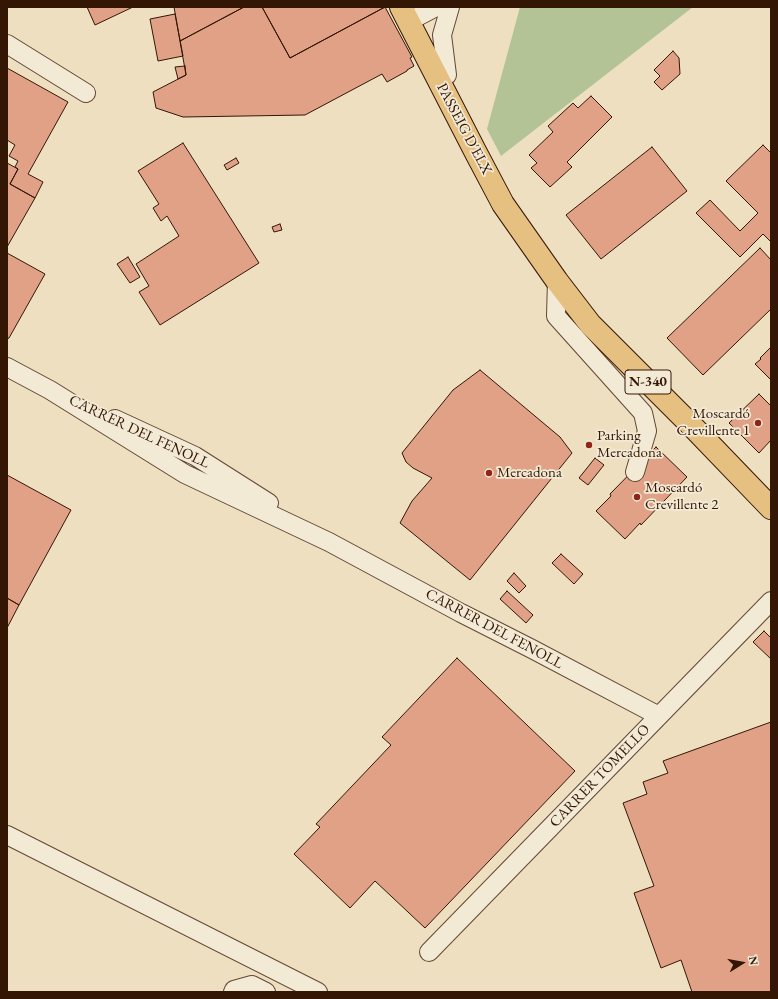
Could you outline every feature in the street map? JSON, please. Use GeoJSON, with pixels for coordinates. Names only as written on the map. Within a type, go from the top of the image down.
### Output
{"type":"FeatureCollection","features":[{"type":"Feature","properties":{"kind":"highway","name":"PASSEIG D'ELX"},"geometry":{"type":"LineString","coordinates":[[415,11],[534,248]]}},
{"type":"Feature","properties":{"kind":"highway","name":"PASSEIG D'ELX"},"geometry":{"type":"LineString","coordinates":[[415,11],[475,151],[503,204],[557,281],[590,324],[694,428],[771,508]]}},
{"type":"Feature","properties":{"kind":"street"},"geometry":{"type":"LineString","coordinates":[[447,75],[442,35],[450,7]]}},
{"type":"Feature","properties":{"kind":"street"},"geometry":{"type":"LineString","coordinates":[[7,44],[86,93]]}},
{"type":"Feature","properties":{"kind":"street"},"geometry":{"type":"LineString","coordinates":[[557,281],[556,316],[643,413],[647,431],[635,472]]}},
{"type":"Feature","properties":{"kind":"street","name":"CARRER DEL FENOLL"},"geometry":{"type":"LineString","coordinates":[[7,367],[50,390],[195,456],[329,542],[461,613],[659,716]]}},
{"type":"Feature","properties":{"kind":"street","name":"CARRER TOMELLO"},"geometry":{"type":"LineString","coordinates":[[429,952],[771,601]]}},
{"type":"Feature","properties":{"kind":"street"},"geometry":{"type":"LineString","coordinates":[[7,836],[318,992]]}},
{"type":"Feature","properties":{"kind":"street"},"geometry":{"type":"LineString","coordinates":[[285,975],[297,992]]}},
{"type":"Feature","properties":{"kind":"street"},"geometry":{"type":"LineString","coordinates":[[233,992],[234,990],[259,989]]}},
{"type":"Feature","properties":{"kind":"green space"},"geometry":{"type":"Polygon","coordinates":[[[520,7],[693,7],[501,156],[487,129],[520,7]]]}},
{"type":"Feature","properties":{"kind":"building"},"geometry":{"type":"Polygon","coordinates":[[[87,7],[133,7],[95,25],[87,7]]]}},
{"type":"Feature","properties":{"kind":"building"},"geometry":{"type":"Polygon","coordinates":[[[174,7],[244,7],[180,41],[174,7]]]}},
{"type":"Feature","properties":{"kind":"building"},"geometry":{"type":"Polygon","coordinates":[[[244,7],[262,7],[290,58],[385,7],[412,57],[410,58],[414,66],[387,82],[382,74],[305,115],[183,117],[156,108],[153,92],[186,75],[180,41],[244,7]]]}},
{"type":"Feature","properties":{"kind":"building"},"geometry":{"type":"Polygon","coordinates":[[[262,7],[385,7],[290,58],[262,7]]]}},
{"type":"Feature","properties":{"kind":"building"},"geometry":{"type":"Polygon","coordinates":[[[175,14],[183,56],[158,61],[150,19],[175,14]]]}},
{"type":"Feature","properties":{"kind":"building"},"geometry":{"type":"Polygon","coordinates":[[[673,51],[679,58],[680,74],[662,90],[654,82],[660,76],[654,70],[673,51]]]}},
{"type":"Feature","properties":{"kind":"building"},"geometry":{"type":"Polygon","coordinates":[[[185,66],[186,75],[178,79],[175,67],[185,66]]]}},
{"type":"Feature","properties":{"kind":"building"},"geometry":{"type":"Polygon","coordinates":[[[7,68],[68,102],[28,174],[43,182],[35,198],[10,184],[18,169],[15,167],[18,161],[9,156],[15,145],[7,140],[7,68]]]}},
{"type":"Feature","properties":{"kind":"building"},"geometry":{"type":"Polygon","coordinates":[[[591,96],[612,117],[567,162],[572,167],[550,187],[531,168],[537,163],[529,155],[553,132],[548,126],[573,103],[578,108],[591,96]]]}},
{"type":"Feature","properties":{"kind":"building"},"geometry":{"type":"Polygon","coordinates":[[[183,143],[259,263],[160,325],[139,292],[149,286],[136,264],[179,236],[167,216],[161,221],[153,208],[159,204],[138,171],[183,143]]]}},
{"type":"Feature","properties":{"kind":"building"},"geometry":{"type":"Polygon","coordinates":[[[763,145],[771,153],[771,242],[763,234],[740,257],[696,213],[710,200],[740,231],[758,213],[726,181],[763,145]]]}},
{"type":"Feature","properties":{"kind":"building"},"geometry":{"type":"Polygon","coordinates":[[[652,147],[687,191],[601,259],[566,215],[652,147]]]}},
{"type":"Feature","properties":{"kind":"building"},"geometry":{"type":"Polygon","coordinates":[[[236,158],[239,163],[227,170],[224,165],[236,158]]]}},
{"type":"Feature","properties":{"kind":"building"},"geometry":{"type":"Polygon","coordinates":[[[7,163],[18,169],[10,184],[35,198],[7,247],[7,163]]]}},
{"type":"Feature","properties":{"kind":"building"},"geometry":{"type":"Polygon","coordinates":[[[280,224],[282,230],[274,232],[272,227],[280,224]]]}},
{"type":"Feature","properties":{"kind":"building"},"geometry":{"type":"Polygon","coordinates":[[[760,248],[771,260],[771,309],[703,375],[667,338],[760,248]]]}},
{"type":"Feature","properties":{"kind":"building"},"geometry":{"type":"Polygon","coordinates":[[[7,253],[45,274],[9,338],[7,339],[7,253]]]}},
{"type":"Feature","properties":{"kind":"building"},"geometry":{"type":"Polygon","coordinates":[[[128,257],[140,277],[130,283],[117,264],[128,257]]]}},
{"type":"Feature","properties":{"kind":"building"},"geometry":{"type":"Polygon","coordinates":[[[771,347],[771,380],[755,364],[771,347]]]}},
{"type":"Feature","properties":{"kind":"building","name":"Mercadona"},"geometry":{"type":"Polygon","coordinates":[[[480,370],[560,437],[572,453],[470,580],[400,523],[412,501],[432,478],[413,468],[406,462],[402,453],[453,390],[480,370]]]}},
{"type":"Feature","properties":{"kind":"building"},"geometry":{"type":"Polygon","coordinates":[[[759,394],[771,406],[771,440],[759,453],[729,423],[759,394]]]}},
{"type":"Feature","properties":{"kind":"building"},"geometry":{"type":"Polygon","coordinates":[[[656,447],[687,477],[641,525],[640,523],[625,539],[596,511],[611,496],[610,494],[656,447]]]}},
{"type":"Feature","properties":{"kind":"building"},"geometry":{"type":"Polygon","coordinates":[[[595,458],[604,465],[588,485],[579,478],[595,458]]]}},
{"type":"Feature","properties":{"kind":"building"},"geometry":{"type":"Polygon","coordinates":[[[7,475],[71,510],[19,605],[7,598],[7,475]]]}},
{"type":"Feature","properties":{"kind":"building"},"geometry":{"type":"Polygon","coordinates":[[[561,554],[583,574],[574,584],[552,563],[561,554]]]}},
{"type":"Feature","properties":{"kind":"building"},"geometry":{"type":"Polygon","coordinates":[[[514,573],[526,586],[519,593],[507,581],[514,573]]]}},
{"type":"Feature","properties":{"kind":"building"},"geometry":{"type":"Polygon","coordinates":[[[507,591],[533,615],[526,623],[500,599],[507,591]]]}},
{"type":"Feature","properties":{"kind":"building"},"geometry":{"type":"Polygon","coordinates":[[[7,598],[19,605],[7,628],[7,598]]]}},
{"type":"Feature","properties":{"kind":"building"},"geometry":{"type":"Polygon","coordinates":[[[764,631],[771,638],[771,659],[753,642],[764,631]]]}},
{"type":"Feature","properties":{"kind":"building"},"geometry":{"type":"Polygon","coordinates":[[[457,658],[575,771],[425,928],[375,881],[350,908],[294,854],[320,827],[316,824],[391,745],[382,737],[457,658]]]}},
{"type":"Feature","properties":{"kind":"building"},"geometry":{"type":"Polygon","coordinates":[[[771,722],[771,992],[692,992],[681,960],[661,968],[634,893],[654,886],[623,803],[647,794],[643,782],[668,773],[663,761],[771,722]]]}},
{"type":"Feature","properties":{"kind":"place","name":"Moscardó Crevillente 1"},"geometry":{"type":"Point","coordinates":[758,423]}},
{"type":"Feature","properties":{"kind":"place","name":"Parking Mercadona"},"geometry":{"type":"Point","coordinates":[589,445]}},
{"type":"Feature","properties":{"kind":"place","name":"Mercadona"},"geometry":{"type":"Point","coordinates":[489,473]}},
{"type":"Feature","properties":{"kind":"place","name":"Moscardó Crevillente 2"},"geometry":{"type":"Point","coordinates":[637,497]}}]}
